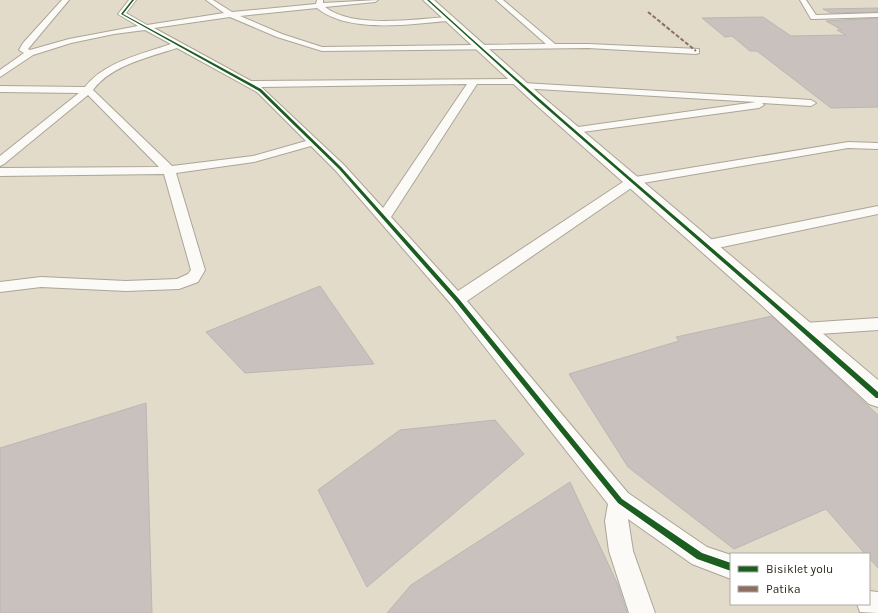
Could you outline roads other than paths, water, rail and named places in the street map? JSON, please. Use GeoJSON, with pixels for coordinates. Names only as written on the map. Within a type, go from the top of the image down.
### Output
{"type":"FeatureCollection","features":[{"type":"Feature","properties":{"kind":"street"},"geometry":{"type":"LineString","coordinates":[[30,53],[23,50],[26,45],[66,0]]}},
{"type":"Feature","properties":{"kind":"street"},"geometry":{"type":"LineString","coordinates":[[133,0],[122,14],[260,90],[340,168],[456,300],[620,501],[700,556],[730,567]]}},
{"type":"Feature","properties":{"kind":"street"},"geometry":{"type":"LineString","coordinates":[[208,0],[233,14],[307,46],[322,49],[588,46],[696,51]]}},
{"type":"Feature","properties":{"kind":"street"},"geometry":{"type":"LineString","coordinates":[[0,74],[4,68],[30,53],[69,41],[145,27],[233,14],[320,3],[375,0]]}},
{"type":"Feature","properties":{"kind":"street"},"geometry":{"type":"LineString","coordinates":[[428,0],[479,48],[708,245],[878,396]]}},
{"type":"Feature","properties":{"kind":"street"},"geometry":{"type":"LineString","coordinates":[[499,0],[553,46]]}},
{"type":"Feature","properties":{"kind":"street"},"geometry":{"type":"LineString","coordinates":[[803,0],[814,18],[878,15]]}},
{"type":"Feature","properties":{"kind":"street"},"geometry":{"type":"LineString","coordinates":[[320,3],[335,17],[349,21],[390,22],[448,19]]}},
{"type":"Feature","properties":{"kind":"street"},"geometry":{"type":"LineString","coordinates":[[0,162],[88,90],[91,85],[101,76],[122,64],[177,44]]}},
{"type":"Feature","properties":{"kind":"street"},"geometry":{"type":"LineString","coordinates":[[250,84],[474,81],[811,102]]}},
{"type":"Feature","properties":{"kind":"street"},"geometry":{"type":"LineString","coordinates":[[384,217],[474,81]]}},
{"type":"Feature","properties":{"kind":"street"},"geometry":{"type":"LineString","coordinates":[[0,89],[88,90],[169,170],[198,270],[193,278],[179,284],[126,286],[40,282],[0,287]]}},
{"type":"Feature","properties":{"kind":"street"},"geometry":{"type":"LineString","coordinates":[[574,130],[759,105],[771,99]]}},
{"type":"Feature","properties":{"kind":"street"},"geometry":{"type":"LineString","coordinates":[[0,172],[169,170],[254,159],[314,142]]}},
{"type":"Feature","properties":{"kind":"street"},"geometry":{"type":"LineString","coordinates":[[456,300],[634,181],[848,145],[878,146]]}},
{"type":"Feature","properties":{"kind":"street"},"geometry":{"type":"LineString","coordinates":[[708,245],[878,210]]}},
{"type":"Feature","properties":{"kind":"street"},"geometry":{"type":"LineString","coordinates":[[804,329],[878,324]]}},
{"type":"Feature","properties":{"kind":"street"},"geometry":{"type":"LineString","coordinates":[[620,501],[616,521],[621,551],[642,613]]}}]}
